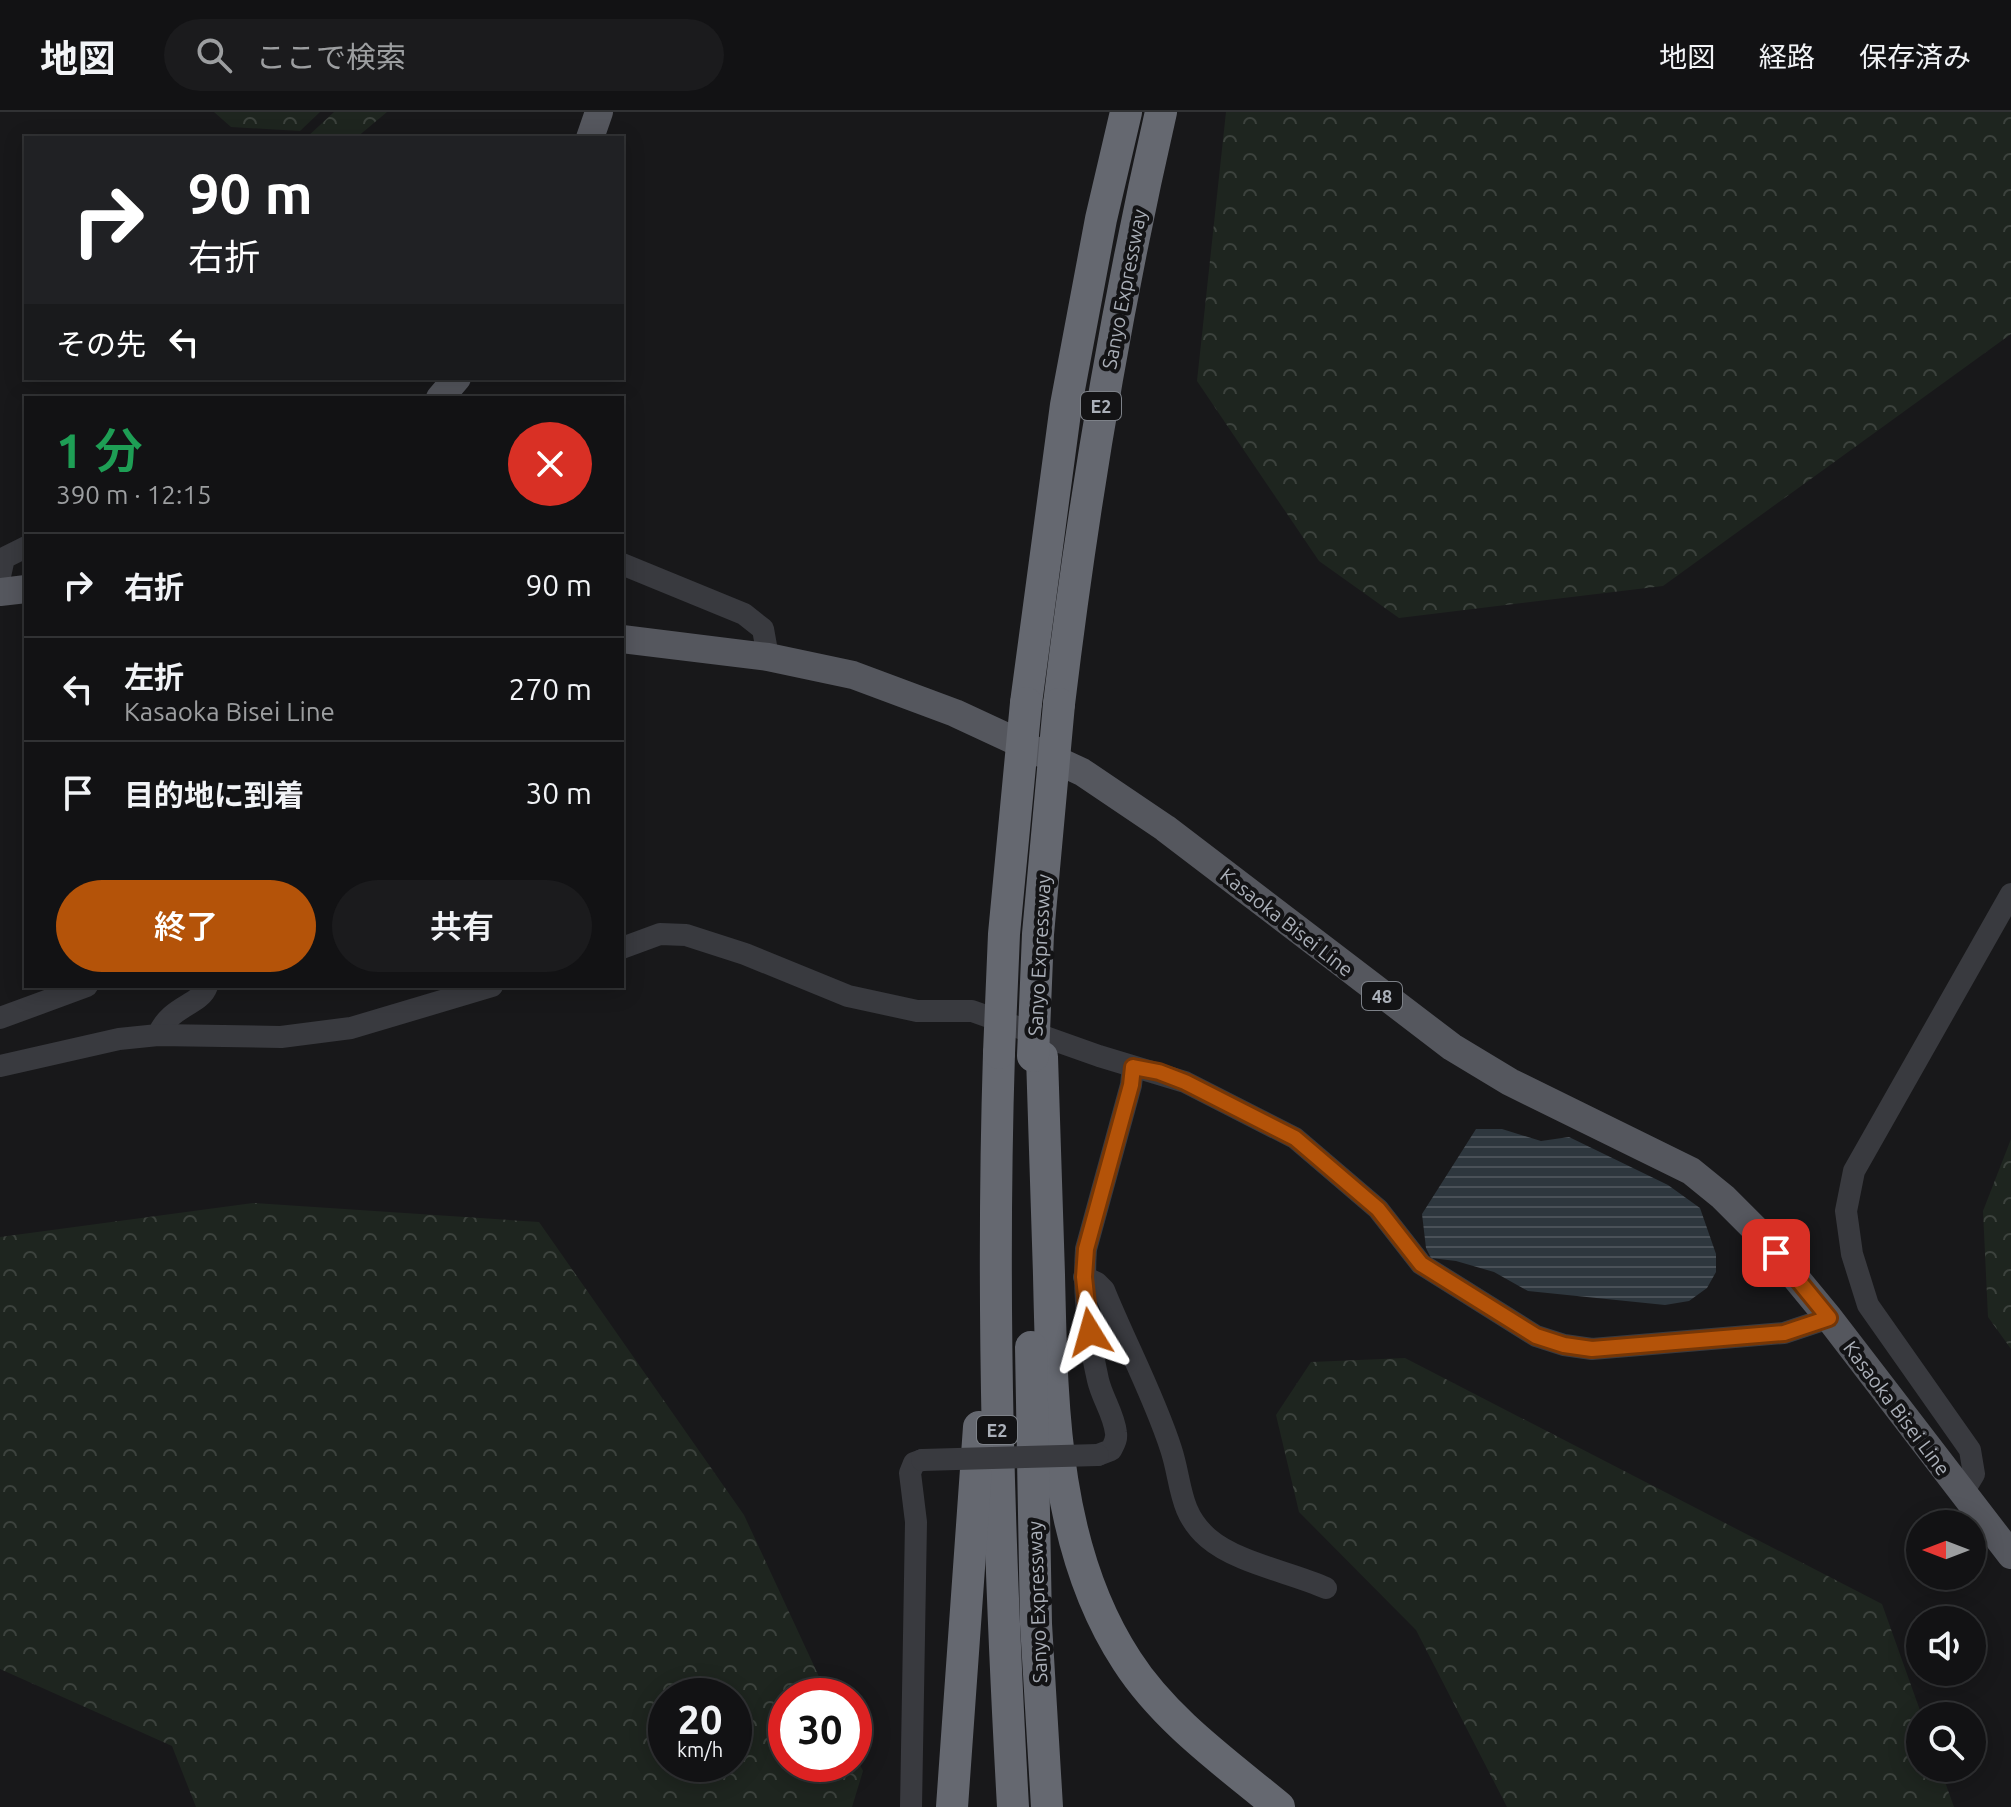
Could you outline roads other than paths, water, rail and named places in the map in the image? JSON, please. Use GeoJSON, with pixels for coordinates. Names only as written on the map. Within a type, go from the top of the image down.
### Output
{"type":"FeatureCollection","features":[{"type":"Feature","properties":{"kind":"highway","name":"Sanyo Expressway"},"geometry":{"type":"LineString","coordinates":[[1013,1807],[1002,1609],[995,1339],[994,1202],[1004,934],[1026,703],[1066,405],[1101,219],[1126,112]]}},
{"type":"Feature","properties":{"kind":"highway","name":"Sanyo Expressway"},"geometry":{"type":"LineString","coordinates":[[1047,1807],[1036,1624],[1032,1402],[1038,934],[1059,704],[1100,413],[1135,228],[1161,112]]}},
{"type":"Feature","properties":{"kind":"highway"},"geometry":{"type":"LineString","coordinates":[[1038,1056],[1056,1419],[1067,1513],[1093,1598],[1127,1661],[1159,1702],[1279,1807]]}},
{"type":"Feature","properties":{"kind":"highway"},"geometry":{"type":"LineString","coordinates":[[952,1807],[994,1202]]}},
{"type":"Feature","properties":{"kind":"main road"},"geometry":{"type":"LineString","coordinates":[[591,136],[599,112]]}},
{"type":"Feature","properties":{"kind":"main road"},"geometry":{"type":"LineString","coordinates":[[442,396],[455,380]]}},
{"type":"Feature","properties":{"kind":"main road"},"geometry":{"type":"LineString","coordinates":[[0,592],[24,589]]}},
{"type":"Feature","properties":{"kind":"main road","name":"Kasaoka Bisei Line"},"geometry":{"type":"LineString","coordinates":[[624,639],[768,657],[853,675],[941,707],[1082,772],[1165,828],[1452,1047],[1510,1082],[1691,1171],[1758,1232],[1829,1318],[2011,1555]]}},
{"type":"Feature","properties":{"kind":"street"},"geometry":{"type":"LineString","coordinates":[[0,576],[4,558],[24,548]]}},
{"type":"Feature","properties":{"kind":"street"},"geometry":{"type":"LineString","coordinates":[[624,565],[744,614],[763,629],[768,657]]}},
{"type":"Feature","properties":{"kind":"street"},"geometry":{"type":"LineString","coordinates":[[1962,1494],[1974,1474],[1970,1450],[1868,1305],[1852,1254],[1846,1211],[1854,1171],[2011,894]]}},
{"type":"Feature","properties":{"kind":"street"},"geometry":{"type":"LineString","coordinates":[[624,947],[660,934],[686,935],[745,954],[848,996],[917,1011],[972,1011],[1185,1082],[1295,1138],[1378,1209],[1421,1264],[1536,1336],[1564,1345],[1592,1349],[1784,1333],[1829,1318]]}},
{"type":"Feature","properties":{"kind":"street"},"geometry":{"type":"LineString","coordinates":[[0,1018],[82,988]]}},
{"type":"Feature","properties":{"kind":"street"},"geometry":{"type":"LineString","coordinates":[[158,1035],[163,1023],[179,1008],[200,998],[206,988]]}},
{"type":"Feature","properties":{"kind":"street"},"geometry":{"type":"LineString","coordinates":[[0,1066],[119,1039],[158,1035],[281,1037],[351,1028],[485,988]]}},
{"type":"Feature","properties":{"kind":"street"},"geometry":{"type":"LineString","coordinates":[[911,1807],[916,1522],[910,1473],[914,1463],[922,1460],[1098,1455],[1111,1450],[1117,1437],[1098,1382],[1084,1277],[1086,1249],[1131,1085],[1133,1067]]}},
{"type":"Feature","properties":{"kind":"street"},"geometry":{"type":"LineString","coordinates":[[1084,1277],[1104,1290],[1172,1451],[1178,1487],[1190,1517],[1208,1539],[1244,1558],[1326,1588]]}}]}
